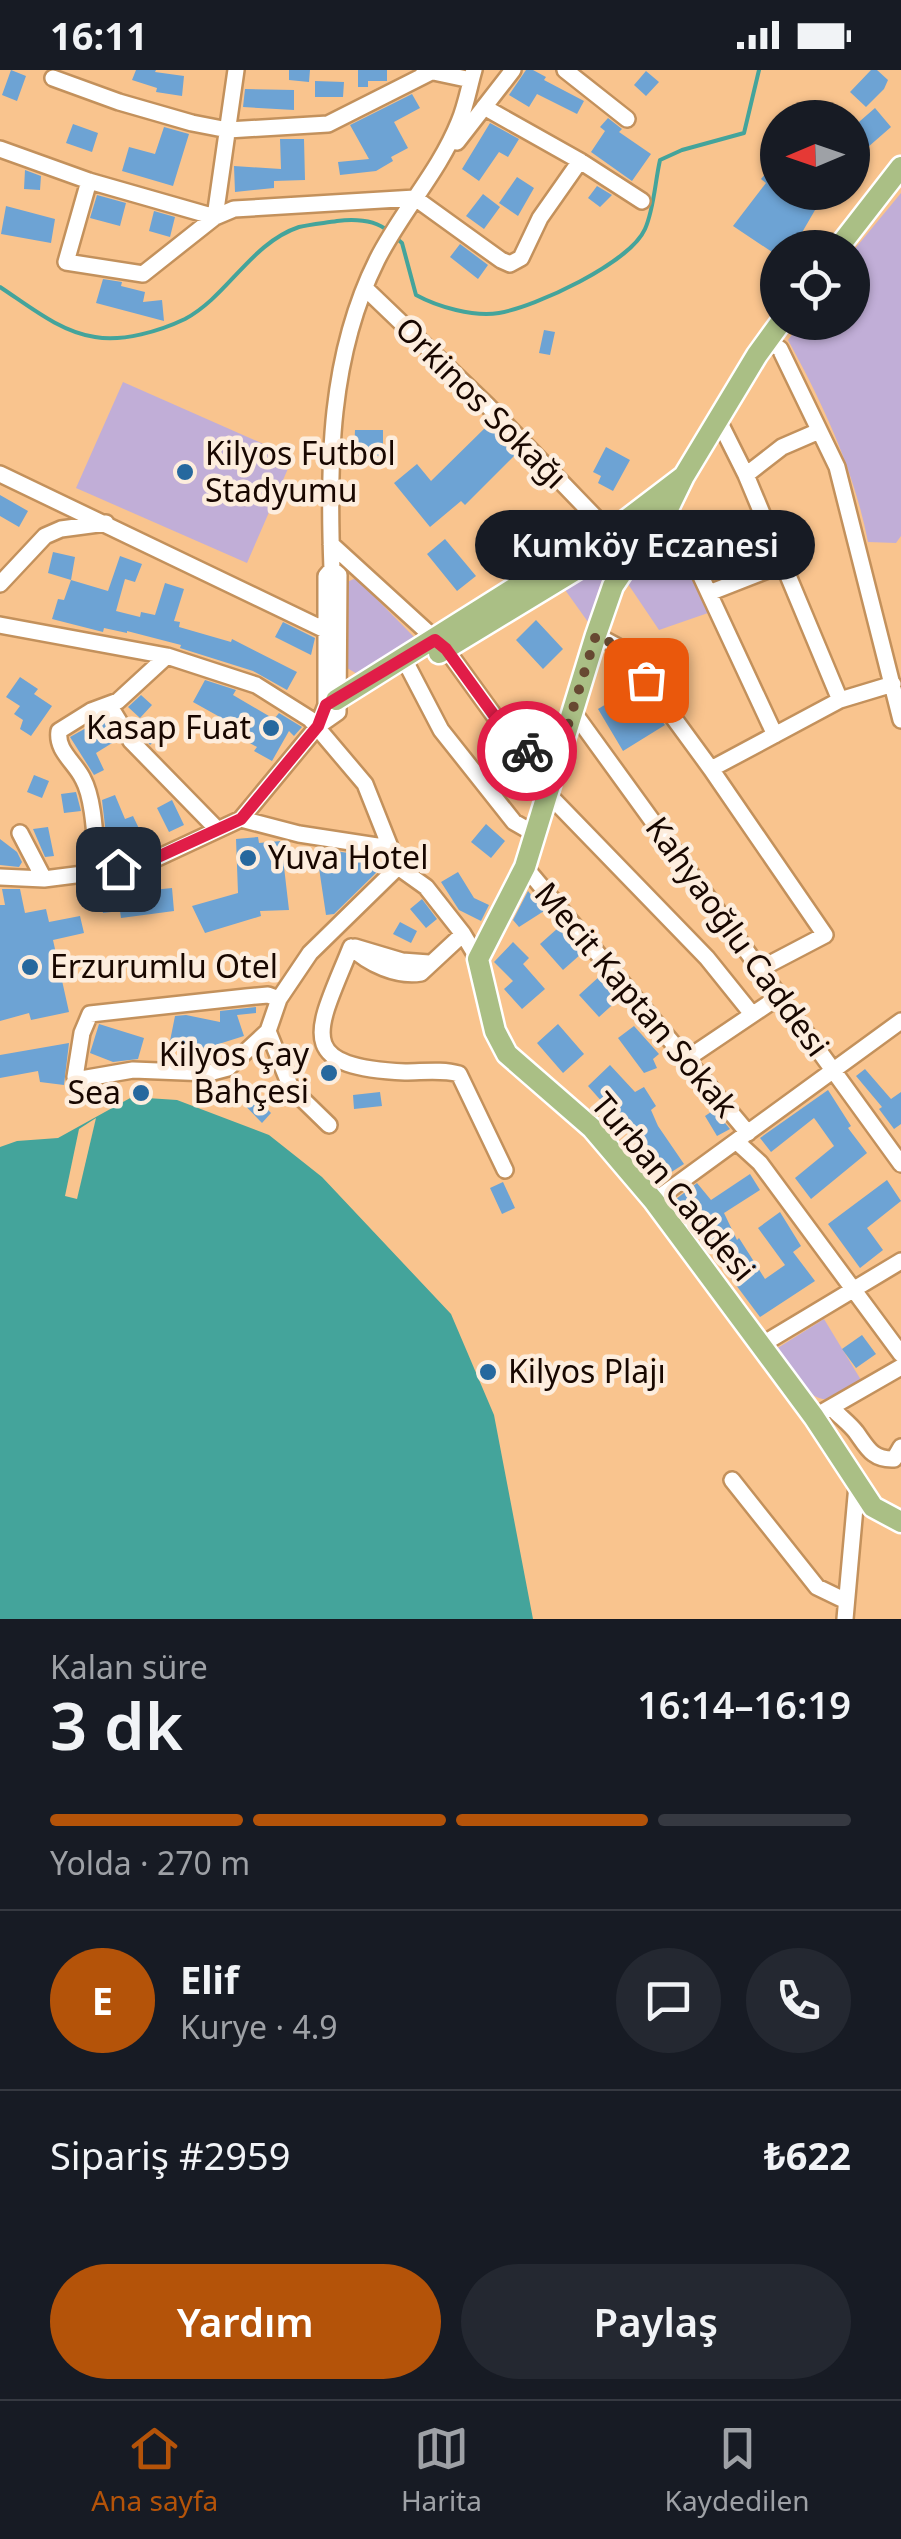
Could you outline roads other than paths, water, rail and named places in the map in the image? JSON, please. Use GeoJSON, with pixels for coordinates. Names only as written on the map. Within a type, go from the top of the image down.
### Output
{"type":"FeatureCollection","features":[{"type":"Feature","properties":{"kind":"main road"},"geometry":{"type":"LineString","coordinates":[[852,230],[901,167]]}},
{"type":"Feature","properties":{"kind":"main road"},"geometry":{"type":"LineString","coordinates":[[333,706],[441,644],[591,540],[612,539],[666,514],[684,476],[768,341]]}},
{"type":"Feature","properties":{"kind":"main road"},"geometry":{"type":"LineString","coordinates":[[612,539],[684,476]]}},
{"type":"Feature","properties":{"kind":"main road"},"geometry":{"type":"LineString","coordinates":[[478,959],[525,868],[613,586],[612,539]]}},
{"type":"Feature","properties":{"kind":"main road","name":"Turban Caddesi"},"geometry":{"type":"LineString","coordinates":[[478,959],[496,1031],[507,1054],[592,1128],[654,1201],[760,1345],[823,1412],[857,1485],[873,1507],[901,1522]]}},
{"type":"Feature","properties":{"kind":"street"},"geometry":{"type":"LineString","coordinates":[[214,217],[236,70]]}},
{"type":"Feature","properties":{"kind":"street"},"geometry":{"type":"LineString","coordinates":[[432,174],[513,70]]}},
{"type":"Feature","properties":{"kind":"street"},"geometry":{"type":"LineString","coordinates":[[565,70],[627,119]]}},
{"type":"Feature","properties":{"kind":"street"},"geometry":{"type":"LineString","coordinates":[[0,877],[44,880],[138,866],[241,819],[333,706],[326,576],[332,569],[333,415],[349,328],[366,289],[460,121],[472,75],[426,72],[328,124],[228,130],[137,108],[53,78]]}},
{"type":"Feature","properties":{"kind":"street"},"geometry":{"type":"LineString","coordinates":[[484,108],[580,161],[642,201]]}},
{"type":"Feature","properties":{"kind":"street"},"geometry":{"type":"LineString","coordinates":[[0,149],[90,181],[214,217]]}},
{"type":"Feature","properties":{"kind":"street"},"geometry":{"type":"LineString","coordinates":[[90,181],[66,262],[143,274],[214,217],[234,209],[413,204],[510,264],[521,258],[540,218],[580,161]]}},
{"type":"Feature","properties":{"kind":"street","name":"Orkinos Sokağı"},"geometry":{"type":"LineString","coordinates":[[366,289],[487,405],[612,539]]}},
{"type":"Feature","properties":{"kind":"street"},"geometry":{"type":"LineString","coordinates":[[768,341],[780,349],[837,468],[901,720]]}},
{"type":"Feature","properties":{"kind":"street"},"geometry":{"type":"LineString","coordinates":[[719,421],[746,475],[840,700]]}},
{"type":"Feature","properties":{"kind":"street"},"geometry":{"type":"LineString","coordinates":[[746,475],[782,447],[819,430]]}},
{"type":"Feature","properties":{"kind":"street"},"geometry":{"type":"LineString","coordinates":[[0,474],[331,631]]}},
{"type":"Feature","properties":{"kind":"street"},"geometry":{"type":"LineString","coordinates":[[666,514],[680,529],[775,735]]}},
{"type":"Feature","properties":{"kind":"street"},"geometry":{"type":"LineString","coordinates":[[0,584],[45,536],[61,529],[106,524]]}},
{"type":"Feature","properties":{"kind":"street"},"geometry":{"type":"LineString","coordinates":[[331,544],[441,644],[550,785],[707,958],[752,1014]]}},
{"type":"Feature","properties":{"kind":"street"},"geometry":{"type":"LineString","coordinates":[[709,593],[783,564]]}},
{"type":"Feature","properties":{"kind":"street"},"geometry":{"type":"LineString","coordinates":[[0,625],[168,656],[256,686],[318,726],[365,784],[398,867],[426,887],[478,959]]}},
{"type":"Feature","properties":{"kind":"street"},"geometry":{"type":"LineString","coordinates":[[596,635],[624,650],[825,934],[760,969]]}},
{"type":"Feature","properties":{"kind":"street"},"geometry":{"type":"LineString","coordinates":[[98,872],[88,791],[58,740],[59,732],[118,701],[168,656]]}},
{"type":"Feature","properties":{"kind":"street"},"geometry":{"type":"LineString","coordinates":[[407,664],[441,730],[514,822],[535,834]]}},
{"type":"Feature","properties":{"kind":"street"},"geometry":{"type":"LineString","coordinates":[[711,768],[840,700],[892,684]]}},
{"type":"Feature","properties":{"kind":"street"},"geometry":{"type":"LineString","coordinates":[[109,705],[131,741],[217,829]]}},
{"type":"Feature","properties":{"kind":"street","name":"Kahyaoğlu Caddesi"},"geometry":{"type":"LineString","coordinates":[[572,710],[901,1164]]}},
{"type":"Feature","properties":{"kind":"street"},"geometry":{"type":"LineString","coordinates":[[241,819],[299,834],[390,848]]}},
{"type":"Feature","properties":{"kind":"street"},"geometry":{"type":"LineString","coordinates":[[20,833],[44,880]]}},
{"type":"Feature","properties":{"kind":"street"},"geometry":{"type":"LineString","coordinates":[[279,999],[246,996],[90,1014],[82,1034],[75,1076],[82,1079],[133,1070],[218,1072],[228,1068],[268,1031],[279,999],[310,954],[398,867]]}},
{"type":"Feature","properties":{"kind":"street","name":"Mecit Kaptan Sokak"},"geometry":{"type":"LineString","coordinates":[[525,868],[685,1060],[901,1354]]}},
{"type":"Feature","properties":{"kind":"street"},"geometry":{"type":"LineString","coordinates":[[328,939],[396,972],[421,973],[463,934]]}},
{"type":"Feature","properties":{"kind":"street"},"geometry":{"type":"LineString","coordinates":[[351,948],[322,1019],[320,1036],[325,1051],[337,1060],[361,1067],[459,1074],[505,1170]]}},
{"type":"Feature","properties":{"kind":"street"},"geometry":{"type":"LineString","coordinates":[[685,1060],[780,996]]}},
{"type":"Feature","properties":{"kind":"street"},"geometry":{"type":"LineString","coordinates":[[654,1201],[900,1023]]}},
{"type":"Feature","properties":{"kind":"street"},"geometry":{"type":"LineString","coordinates":[[268,1031],[291,1088],[329,1125]]}},
{"type":"Feature","properties":{"kind":"street"},"geometry":{"type":"LineString","coordinates":[[760,1345],[901,1261]]}},
{"type":"Feature","properties":{"kind":"street"},"geometry":{"type":"LineString","coordinates":[[823,1412],[901,1367]]}},
{"type":"Feature","properties":{"kind":"street"},"geometry":{"type":"LineString","coordinates":[[823,1412],[854,1429],[868,1451],[882,1459],[894,1458],[901,1447]]}},
{"type":"Feature","properties":{"kind":"street"},"geometry":{"type":"LineString","coordinates":[[732,1480],[817,1587],[846,1601]]}},
{"type":"Feature","properties":{"kind":"street"},"geometry":{"type":"LineString","coordinates":[[846,1619],[857,1485]]}},
{"type":"Feature","properties":{"kind":"water"},"geometry":{"type":"Polygon","coordinates":[[[132,1097],[177,1100],[269,1135],[322,1177],[451,1314],[494,1415],[533,1619],[0,1619],[0,1147],[17,1141],[58,1138],[132,1097]]]}},
{"type":"Feature","properties":{"kind":"waterway"},"geometry":{"type":"LineString","coordinates":[[395,237],[402,243],[416,295],[435,303],[489,314],[557,293],[602,269],[636,242],[648,221],[660,160],[744,133],[759,70]]}},
{"type":"Feature","properties":{"kind":"waterway"},"geometry":{"type":"LineString","coordinates":[[0,287],[69,330],[95,337],[129,337],[185,319],[214,297],[267,245],[299,227],[357,220],[388,231]]}},
{"type":"Feature","properties":{"kind":"place","name":"Kilyos Futbol Stadyumu"},"geometry":{"type":"Point","coordinates":[185,472]}},
{"type":"Feature","properties":{"kind":"place","name":"Kumköy Eczanesi"},"geometry":{"type":"Point","coordinates":[646,680]}},
{"type":"Feature","properties":{"kind":"place","name":"Kasap Fuat"},"geometry":{"type":"Point","coordinates":[271,728]}},
{"type":"Feature","properties":{"kind":"place","name":"Yuva Hotel"},"geometry":{"type":"Point","coordinates":[248,858]}},
{"type":"Feature","properties":{"kind":"place","name":"Erzurumlu Otel"},"geometry":{"type":"Point","coordinates":[30,967]}},
{"type":"Feature","properties":{"kind":"place","name":"Kilyos Çay Bahçesi"},"geometry":{"type":"Point","coordinates":[329,1073]}},
{"type":"Feature","properties":{"kind":"place","name":"Sea"},"geometry":{"type":"Point","coordinates":[141,1093]}},
{"type":"Feature","properties":{"kind":"place","name":"Kilyos Plajı"},"geometry":{"type":"Point","coordinates":[488,1372]}}]}
